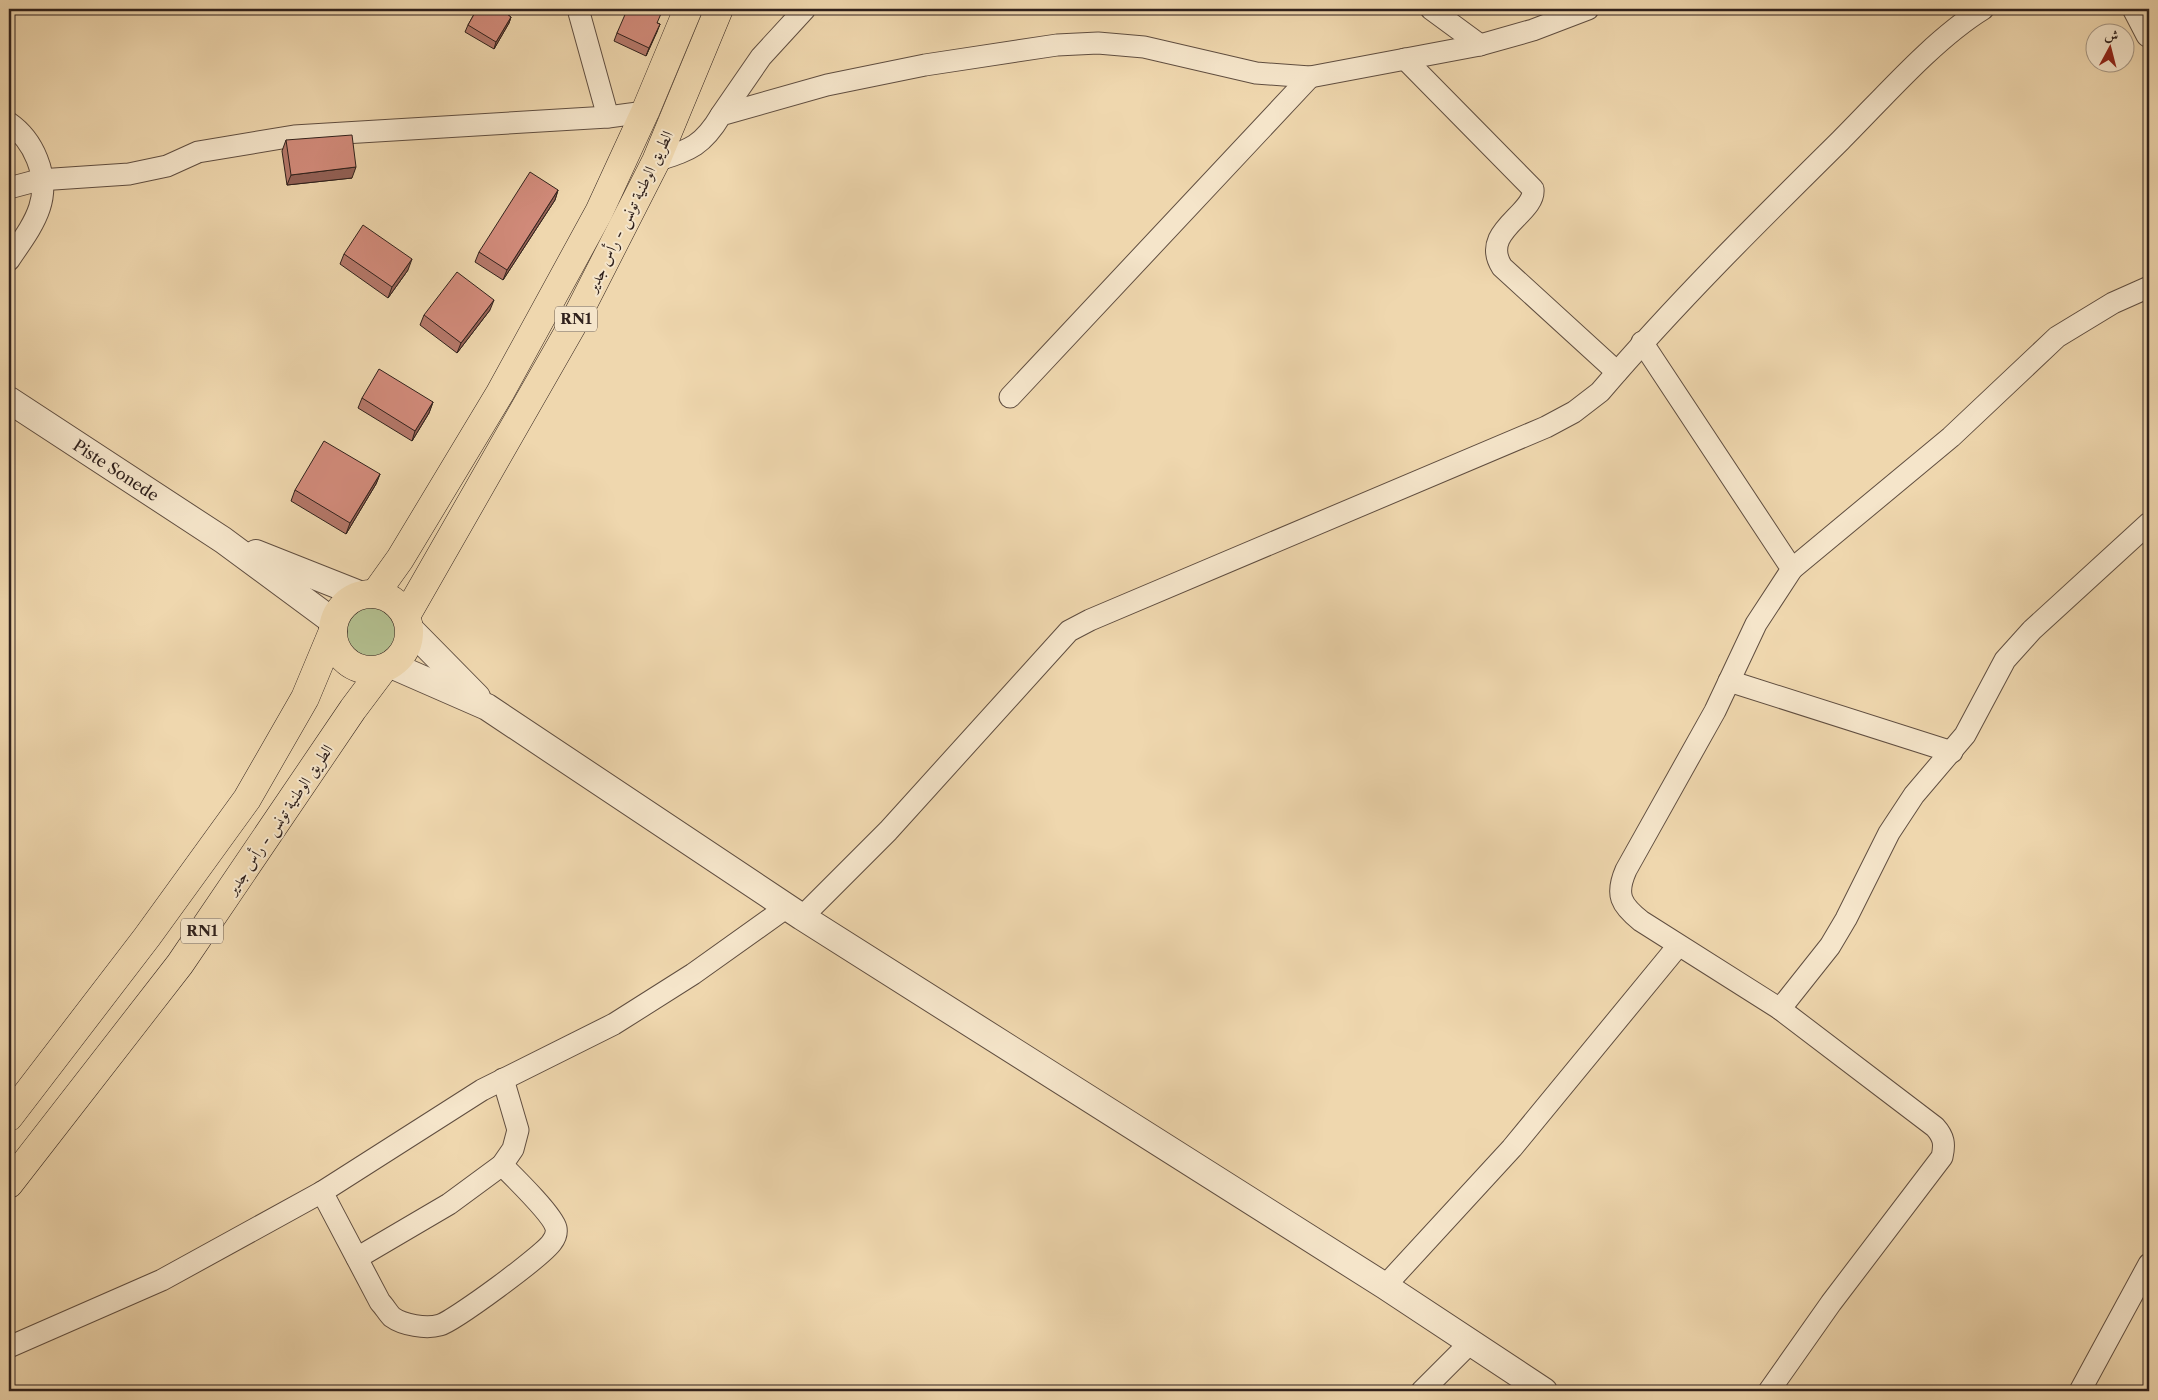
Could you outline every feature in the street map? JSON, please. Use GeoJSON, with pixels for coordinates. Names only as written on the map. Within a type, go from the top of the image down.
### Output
{"type":"FeatureCollection","features":[{"type":"Feature","properties":{"kind":"highway","name":"الطريق الوطنية تونس - رأس جدير"},"geometry":{"type":"LineString","coordinates":[[368,594],[405,552],[548,308],[599,212],[645,112],[688,9]]}},
{"type":"Feature","properties":{"kind":"highway","name":"الطريق الوطنية تونس - رأس جدير"},"geometry":{"type":"LineString","coordinates":[[408,622],[573,324],[656,161],[682,103],[719,9]]}},
{"type":"Feature","properties":{"kind":"highway"},"geometry":{"type":"LineString","coordinates":[[368,594],[393,601],[408,622]]}},
{"type":"Feature","properties":{"kind":"highway","name":"RN1"},"geometry":{"type":"LineString","coordinates":[[9,1117],[147,937],[247,799],[305,698],[333,626],[344,605],[368,594]]}},
{"type":"Feature","properties":{"kind":"highway","name":"RN1"},"geometry":{"type":"LineString","coordinates":[[387,667],[403,653],[407,645],[408,622]]}},
{"type":"Feature","properties":{"kind":"highway"},"geometry":{"type":"LineString","coordinates":[[333,626],[334,643],[348,663],[359,669],[387,667]]}},
{"type":"Feature","properties":{"kind":"highway","name":"الطريق الوطنية تونس - رأس جدير"},"geometry":{"type":"LineString","coordinates":[[9,1184],[180,964],[353,709],[387,667]]}},
{"type":"Feature","properties":{"kind":"street"},"geometry":{"type":"LineString","coordinates":[[578,9],[608,117]]}},
{"type":"Feature","properties":{"kind":"street"},"geometry":{"type":"LineString","coordinates":[[656,161],[691,149],[711,132],[760,57],[805,9]]}},
{"type":"Feature","properties":{"kind":"street"},"geometry":{"type":"LineString","coordinates":[[1431,9],[1480,45]]}},
{"type":"Feature","properties":{"kind":"street"},"geometry":{"type":"LineString","coordinates":[[721,115],[827,85],[925,65],[1057,44],[1098,43],[1144,47],[1256,73],[1310,77],[1480,45],[1534,30],[1588,9]]}},
{"type":"Feature","properties":{"kind":"street"},"geometry":{"type":"LineString","coordinates":[[9,1347],[162,1280],[322,1192],[482,1090],[614,1024],[794,912],[888,830],[1069,631],[1090,620],[1546,427],[1587,402],[1617,372],[1678,302],[1952,16],[1983,9]]}},
{"type":"Feature","properties":{"kind":"street"},"geometry":{"type":"LineString","coordinates":[[2136,9],[2149,34]]}},
{"type":"Feature","properties":{"kind":"street"},"geometry":{"type":"LineString","coordinates":[[1405,59],[1533,189],[1533,197],[1504,231],[1498,242],[1496,256],[1502,267],[1617,372]]}},
{"type":"Feature","properties":{"kind":"street"},"geometry":{"type":"LineString","coordinates":[[1010,397],[1310,77]]}},
{"type":"Feature","properties":{"kind":"street"},"geometry":{"type":"LineString","coordinates":[[9,188],[44,179],[130,174],[167,166],[198,152],[294,136],[608,117],[645,112]]}},
{"type":"Feature","properties":{"kind":"street"},"geometry":{"type":"LineString","coordinates":[[9,123],[19,130],[32,147],[44,179],[42,200],[34,223],[9,260]]}},
{"type":"Feature","properties":{"kind":"street"},"geometry":{"type":"LineString","coordinates":[[1769,1391],[1831,1303],[1942,1157],[1944,1147],[1942,1136],[1935,1127],[1780,1009],[1678,946],[1626,909],[1622,901],[1620,884],[1729,681],[1756,624],[1792,568],[1951,438],[2058,337],[2113,303],[2149,287]]}},
{"type":"Feature","properties":{"kind":"street"},"geometry":{"type":"LineString","coordinates":[[1642,342],[1792,568]]}},
{"type":"Feature","properties":{"kind":"street","name":"Piste Sonede"},"geometry":{"type":"LineString","coordinates":[[9,400],[223,540],[333,626]]}},
{"type":"Feature","properties":{"kind":"street"},"geometry":{"type":"LineString","coordinates":[[1780,1009],[1830,946],[1846,919],[1889,833],[1914,795],[1952,752],[1968,729],[2005,660],[2032,630],[2149,523]]}},
{"type":"Feature","properties":{"kind":"street","name":"Piste Sonede"},"geometry":{"type":"LineString","coordinates":[[223,540],[368,594]]}},
{"type":"Feature","properties":{"kind":"street"},"geometry":{"type":"LineString","coordinates":[[408,622],[486,707]]}},
{"type":"Feature","properties":{"kind":"street"},"geometry":{"type":"LineString","coordinates":[[387,667],[486,707],[794,912],[1385,1286],[1544,1391]]}},
{"type":"Feature","properties":{"kind":"street"},"geometry":{"type":"LineString","coordinates":[[1729,681],[1952,752]]}},
{"type":"Feature","properties":{"kind":"street"},"geometry":{"type":"LineString","coordinates":[[1385,1286],[1512,1148],[1678,946]]}},
{"type":"Feature","properties":{"kind":"street"},"geometry":{"type":"LineString","coordinates":[[357,1258],[449,1204],[502,1165],[513,1149],[518,1130],[503,1079]]}},
{"type":"Feature","properties":{"kind":"street"},"geometry":{"type":"LineString","coordinates":[[322,1192],[380,1302],[392,1317],[407,1324],[423,1326],[440,1325],[461,1314],[552,1244],[556,1235],[556,1227],[549,1216],[502,1165]]}},
{"type":"Feature","properties":{"kind":"street"},"geometry":{"type":"LineString","coordinates":[[2080,1391],[2149,1264]]}},
{"type":"Feature","properties":{"kind":"street"},"geometry":{"type":"LineString","coordinates":[[1422,1391],[1470,1343]]}},
{"type":"Feature","properties":{"kind":"green space"},"geometry":{"type":"Polygon","coordinates":[[[369,606],[388,614],[396,633],[388,652],[369,660],[350,652],[342,633],[350,614],[369,606]]]}},
{"type":"Feature","properties":{"kind":"building"},"geometry":{"type":"Polygon","coordinates":[[[477,9],[506,9],[504,12],[511,17],[496,42],[468,25],[477,9]]]}},
{"type":"Feature","properties":{"kind":"building"},"geometry":{"type":"Polygon","coordinates":[[[632,9],[663,9],[657,23],[660,24],[649,48],[617,33],[627,10],[630,11],[632,9]]]}},
{"type":"Feature","properties":{"kind":"building"},"geometry":{"type":"Polygon","coordinates":[[[352,135],[356,167],[291,175],[286,140],[352,135]]]}},
{"type":"Feature","properties":{"kind":"building"},"geometry":{"type":"Polygon","coordinates":[[[530,172],[558,190],[507,270],[479,252],[530,172]]]}},
{"type":"Feature","properties":{"kind":"building"},"geometry":{"type":"Polygon","coordinates":[[[363,225],[412,259],[392,287],[344,254],[363,225]]]}},
{"type":"Feature","properties":{"kind":"building"},"geometry":{"type":"Polygon","coordinates":[[[457,272],[494,300],[461,343],[424,315],[457,272]]]}},
{"type":"Feature","properties":{"kind":"building"},"geometry":{"type":"Polygon","coordinates":[[[379,369],[433,402],[415,431],[362,398],[379,369]]]}},
{"type":"Feature","properties":{"kind":"building"},"geometry":{"type":"Polygon","coordinates":[[[324,441],[380,474],[350,523],[295,490],[324,441]]]}}]}
